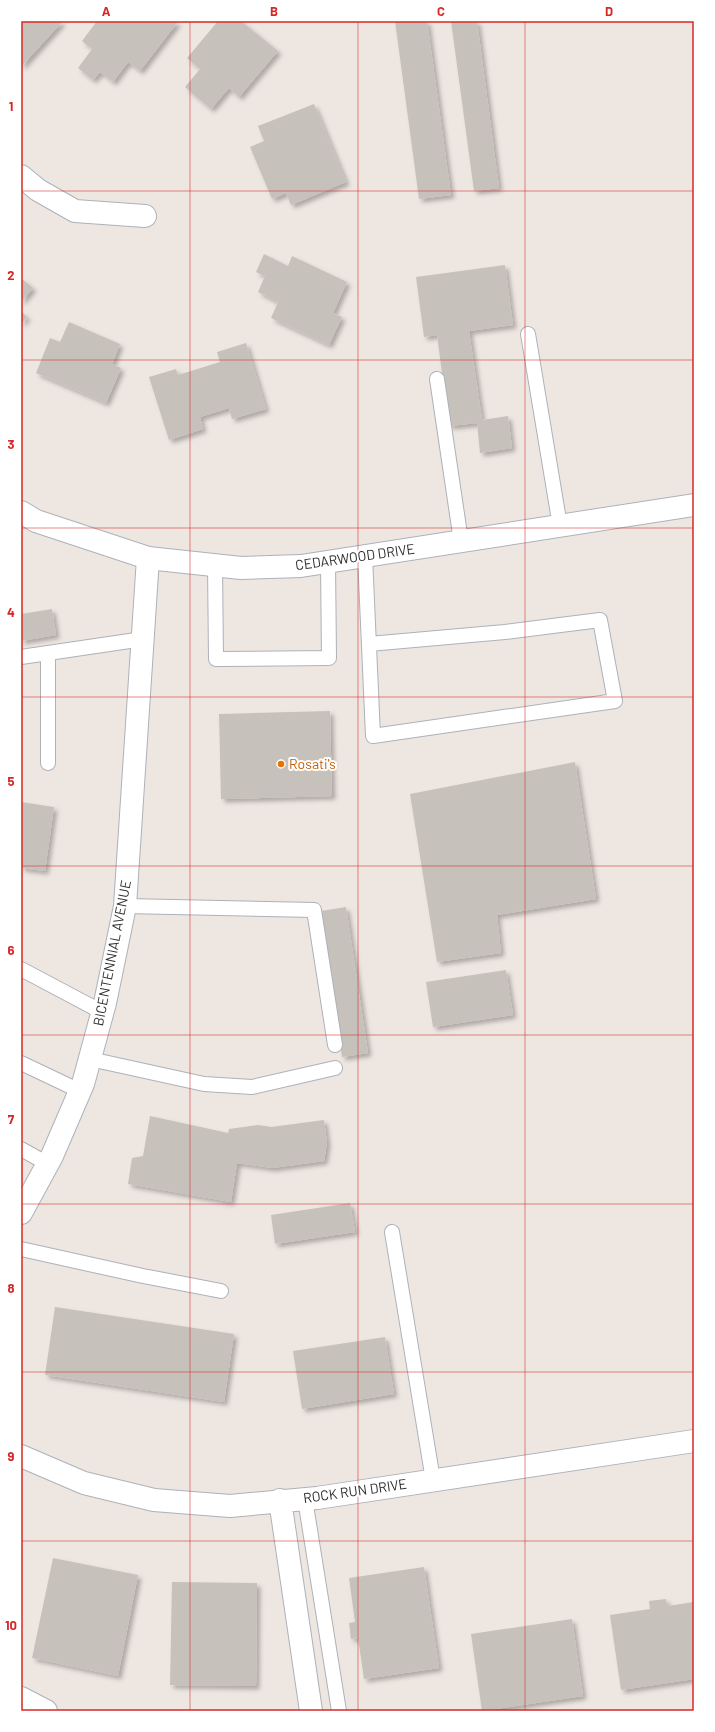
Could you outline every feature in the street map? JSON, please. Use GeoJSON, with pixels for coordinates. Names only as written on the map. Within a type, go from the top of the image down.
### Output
{"type":"FeatureCollection","features":[{"type":"Feature","properties":{"kind":"street"},"geometry":{"type":"LineString","coordinates":[[21,176],[38,190],[76,211],[145,216]]}},
{"type":"Feature","properties":{"kind":"street","name":"CEDARWOOD DRIVE"},"geometry":{"type":"LineString","coordinates":[[21,512],[36,521],[148,558],[242,568],[302,566],[694,505]]}},
{"type":"Feature","properties":{"kind":"street","name":"BICENTENNIAL AVENUE"},"geometry":{"type":"LineString","coordinates":[[21,1213],[48,1164],[80,1091],[102,1012],[125,906],[148,558]]}},
{"type":"Feature","properties":{"kind":"street","name":"ROCK RUN DRIVE"},"geometry":{"type":"LineString","coordinates":[[21,1456],[84,1483],[154,1500],[230,1506],[280,1500],[304,1499],[694,1441]]}},
{"type":"Feature","properties":{"kind":"street"},"geometry":{"type":"LineString","coordinates":[[280,1500],[311,1711]]}},
{"type":"Feature","properties":{"kind":"street"},"geometry":{"type":"LineString","coordinates":[[21,1698],[46,1711]]}},
{"type":"Feature","properties":{"kind":"lane"},"geometry":{"type":"LineString","coordinates":[[528,334],[560,526]]}},
{"type":"Feature","properties":{"kind":"lane"},"geometry":{"type":"LineString","coordinates":[[437,378],[461,541]]}},
{"type":"Feature","properties":{"kind":"lane"},"geometry":{"type":"LineString","coordinates":[[364,556],[373,736],[615,701],[600,620],[505,632],[369,644]]}},
{"type":"Feature","properties":{"kind":"lane"},"geometry":{"type":"LineString","coordinates":[[215,565],[216,659],[329,658],[328,562]]}},
{"type":"Feature","properties":{"kind":"lane"},"geometry":{"type":"LineString","coordinates":[[21,657],[143,639]]}},
{"type":"Feature","properties":{"kind":"lane"},"geometry":{"type":"LineString","coordinates":[[48,653],[48,763]]}},
{"type":"Feature","properties":{"kind":"lane"},"geometry":{"type":"LineString","coordinates":[[125,906],[314,910],[335,1045]]}},
{"type":"Feature","properties":{"kind":"lane"},"geometry":{"type":"LineString","coordinates":[[21,969],[102,1012]]}},
{"type":"Feature","properties":{"kind":"lane"},"geometry":{"type":"LineString","coordinates":[[90,1059],[204,1084],[252,1087],[335,1068]]}},
{"type":"Feature","properties":{"kind":"lane"},"geometry":{"type":"LineString","coordinates":[[21,1063],[80,1091]]}},
{"type":"Feature","properties":{"kind":"lane"},"geometry":{"type":"LineString","coordinates":[[21,1149],[48,1164]]}},
{"type":"Feature","properties":{"kind":"lane"},"geometry":{"type":"LineString","coordinates":[[392,1232],[433,1480]]}},
{"type":"Feature","properties":{"kind":"lane"},"geometry":{"type":"LineString","coordinates":[[21,1249],[142,1276],[221,1291]]}},
{"type":"Feature","properties":{"kind":"lane"},"geometry":{"type":"LineString","coordinates":[[304,1499],[339,1711]]}},
{"type":"Feature","properties":{"kind":"building"},"geometry":{"type":"Polygon","coordinates":[[[21,21],[63,21],[21,67],[21,21]]]}},
{"type":"Feature","properties":{"kind":"building"},"geometry":{"type":"Polygon","coordinates":[[[97,21],[175,21],[177,23],[140,71],[128,62],[113,82],[100,72],[93,80],[78,68],[92,49],[82,41],[97,21]]]}},
{"type":"Feature","properties":{"kind":"building"},"geometry":{"type":"Polygon","coordinates":[[[218,21],[241,21],[278,51],[239,97],[229,88],[211,109],[185,87],[200,69],[187,58],[218,21]]]}},
{"type":"Feature","properties":{"kind":"building"},"geometry":{"type":"Polygon","coordinates":[[[395,21],[427,21],[451,195],[419,199],[395,21]]]}},
{"type":"Feature","properties":{"kind":"building"},"geometry":{"type":"Polygon","coordinates":[[[451,21],[477,21],[499,188],[474,191],[451,21]]]}},
{"type":"Feature","properties":{"kind":"building"},"geometry":{"type":"Polygon","coordinates":[[[314,104],[346,182],[291,205],[286,193],[272,199],[250,147],[264,141],[258,126],[314,104]]]}},
{"type":"Feature","properties":{"kind":"building"},"geometry":{"type":"Polygon","coordinates":[[[264,254],[288,266],[292,256],[347,282],[333,313],[342,317],[329,345],[271,318],[278,302],[258,292],[265,276],[256,272],[264,254]]]}},
{"type":"Feature","properties":{"kind":"building"},"geometry":{"type":"Polygon","coordinates":[[[505,265],[513,325],[469,331],[482,420],[508,416],[512,448],[480,453],[477,423],[449,426],[437,335],[424,337],[416,277],[505,265]]]}},
{"type":"Feature","properties":{"kind":"building"},"geometry":{"type":"Polygon","coordinates":[[[21,278],[33,288],[21,302],[21,278]]]}},
{"type":"Feature","properties":{"kind":"building"},"geometry":{"type":"Polygon","coordinates":[[[21,311],[27,317],[21,324],[21,311]]]}},
{"type":"Feature","properties":{"kind":"building"},"geometry":{"type":"Polygon","coordinates":[[[69,322],[120,344],[112,364],[121,368],[106,403],[36,373],[50,338],[60,342],[69,322]]]}},
{"type":"Feature","properties":{"kind":"building"},"geometry":{"type":"Polygon","coordinates":[[[246,343],[266,409],[232,419],[229,408],[200,417],[203,429],[169,440],[149,377],[176,369],[178,375],[220,362],[217,352],[246,343]]]}},
{"type":"Feature","properties":{"kind":"building"},"geometry":{"type":"Polygon","coordinates":[[[52,609],[56,635],[21,641],[21,614],[52,609]]]}},
{"type":"Feature","properties":{"kind":"building"},"geometry":{"type":"Polygon","coordinates":[[[330,711],[332,796],[221,799],[219,714],[330,711]]]}},
{"type":"Feature","properties":{"kind":"building"},"geometry":{"type":"Polygon","coordinates":[[[575,762],[596,899],[497,915],[501,953],[437,962],[410,794],[575,762]]]}},
{"type":"Feature","properties":{"kind":"building"},"geometry":{"type":"Polygon","coordinates":[[[21,802],[54,807],[45,871],[21,868],[21,802]]]}},
{"type":"Feature","properties":{"kind":"building"},"geometry":{"type":"Polygon","coordinates":[[[346,907],[368,1053],[342,1057],[321,911],[346,907]]]}},
{"type":"Feature","properties":{"kind":"building"},"geometry":{"type":"Polygon","coordinates":[[[506,970],[513,1015],[433,1027],[426,982],[506,970]]]}},
{"type":"Feature","properties":{"kind":"building"},"geometry":{"type":"Polygon","coordinates":[[[150,1116],[228,1133],[229,1129],[258,1125],[271,1127],[324,1120],[327,1143],[324,1161],[272,1168],[237,1163],[231,1202],[128,1184],[132,1158],[143,1156],[150,1116]]]}},
{"type":"Feature","properties":{"kind":"building"},"geometry":{"type":"Polygon","coordinates":[[[350,1203],[355,1232],[275,1244],[271,1215],[350,1203]]]}},
{"type":"Feature","properties":{"kind":"building"},"geometry":{"type":"Polygon","coordinates":[[[55,1307],[234,1334],[224,1402],[45,1375],[55,1307]]]}},
{"type":"Feature","properties":{"kind":"building"},"geometry":{"type":"Polygon","coordinates":[[[385,1337],[394,1394],[302,1409],[293,1351],[385,1337]]]}},
{"type":"Feature","properties":{"kind":"building"},"geometry":{"type":"Polygon","coordinates":[[[53,1558],[138,1575],[118,1676],[32,1658],[53,1558]]]}},
{"type":"Feature","properties":{"kind":"building"},"geometry":{"type":"Polygon","coordinates":[[[424,1567],[439,1668],[364,1679],[358,1638],[351,1639],[349,1623],[355,1622],[349,1578],[424,1567]]]}},
{"type":"Feature","properties":{"kind":"building"},"geometry":{"type":"Polygon","coordinates":[[[172,1582],[257,1583],[256,1686],[170,1685],[172,1582]]]}},
{"type":"Feature","properties":{"kind":"building"},"geometry":{"type":"Polygon","coordinates":[[[666,1599],[667,1606],[694,1602],[694,1679],[621,1690],[610,1615],[650,1609],[649,1601],[666,1599]]]}},
{"type":"Feature","properties":{"kind":"building"},"geometry":{"type":"Polygon","coordinates":[[[572,1619],[583,1696],[482,1711],[471,1634],[572,1619]]]}},
{"type":"Feature","properties":{"kind":"place","name":"Rosati's"},"geometry":{"type":"Point","coordinates":[281,764]}}]}
